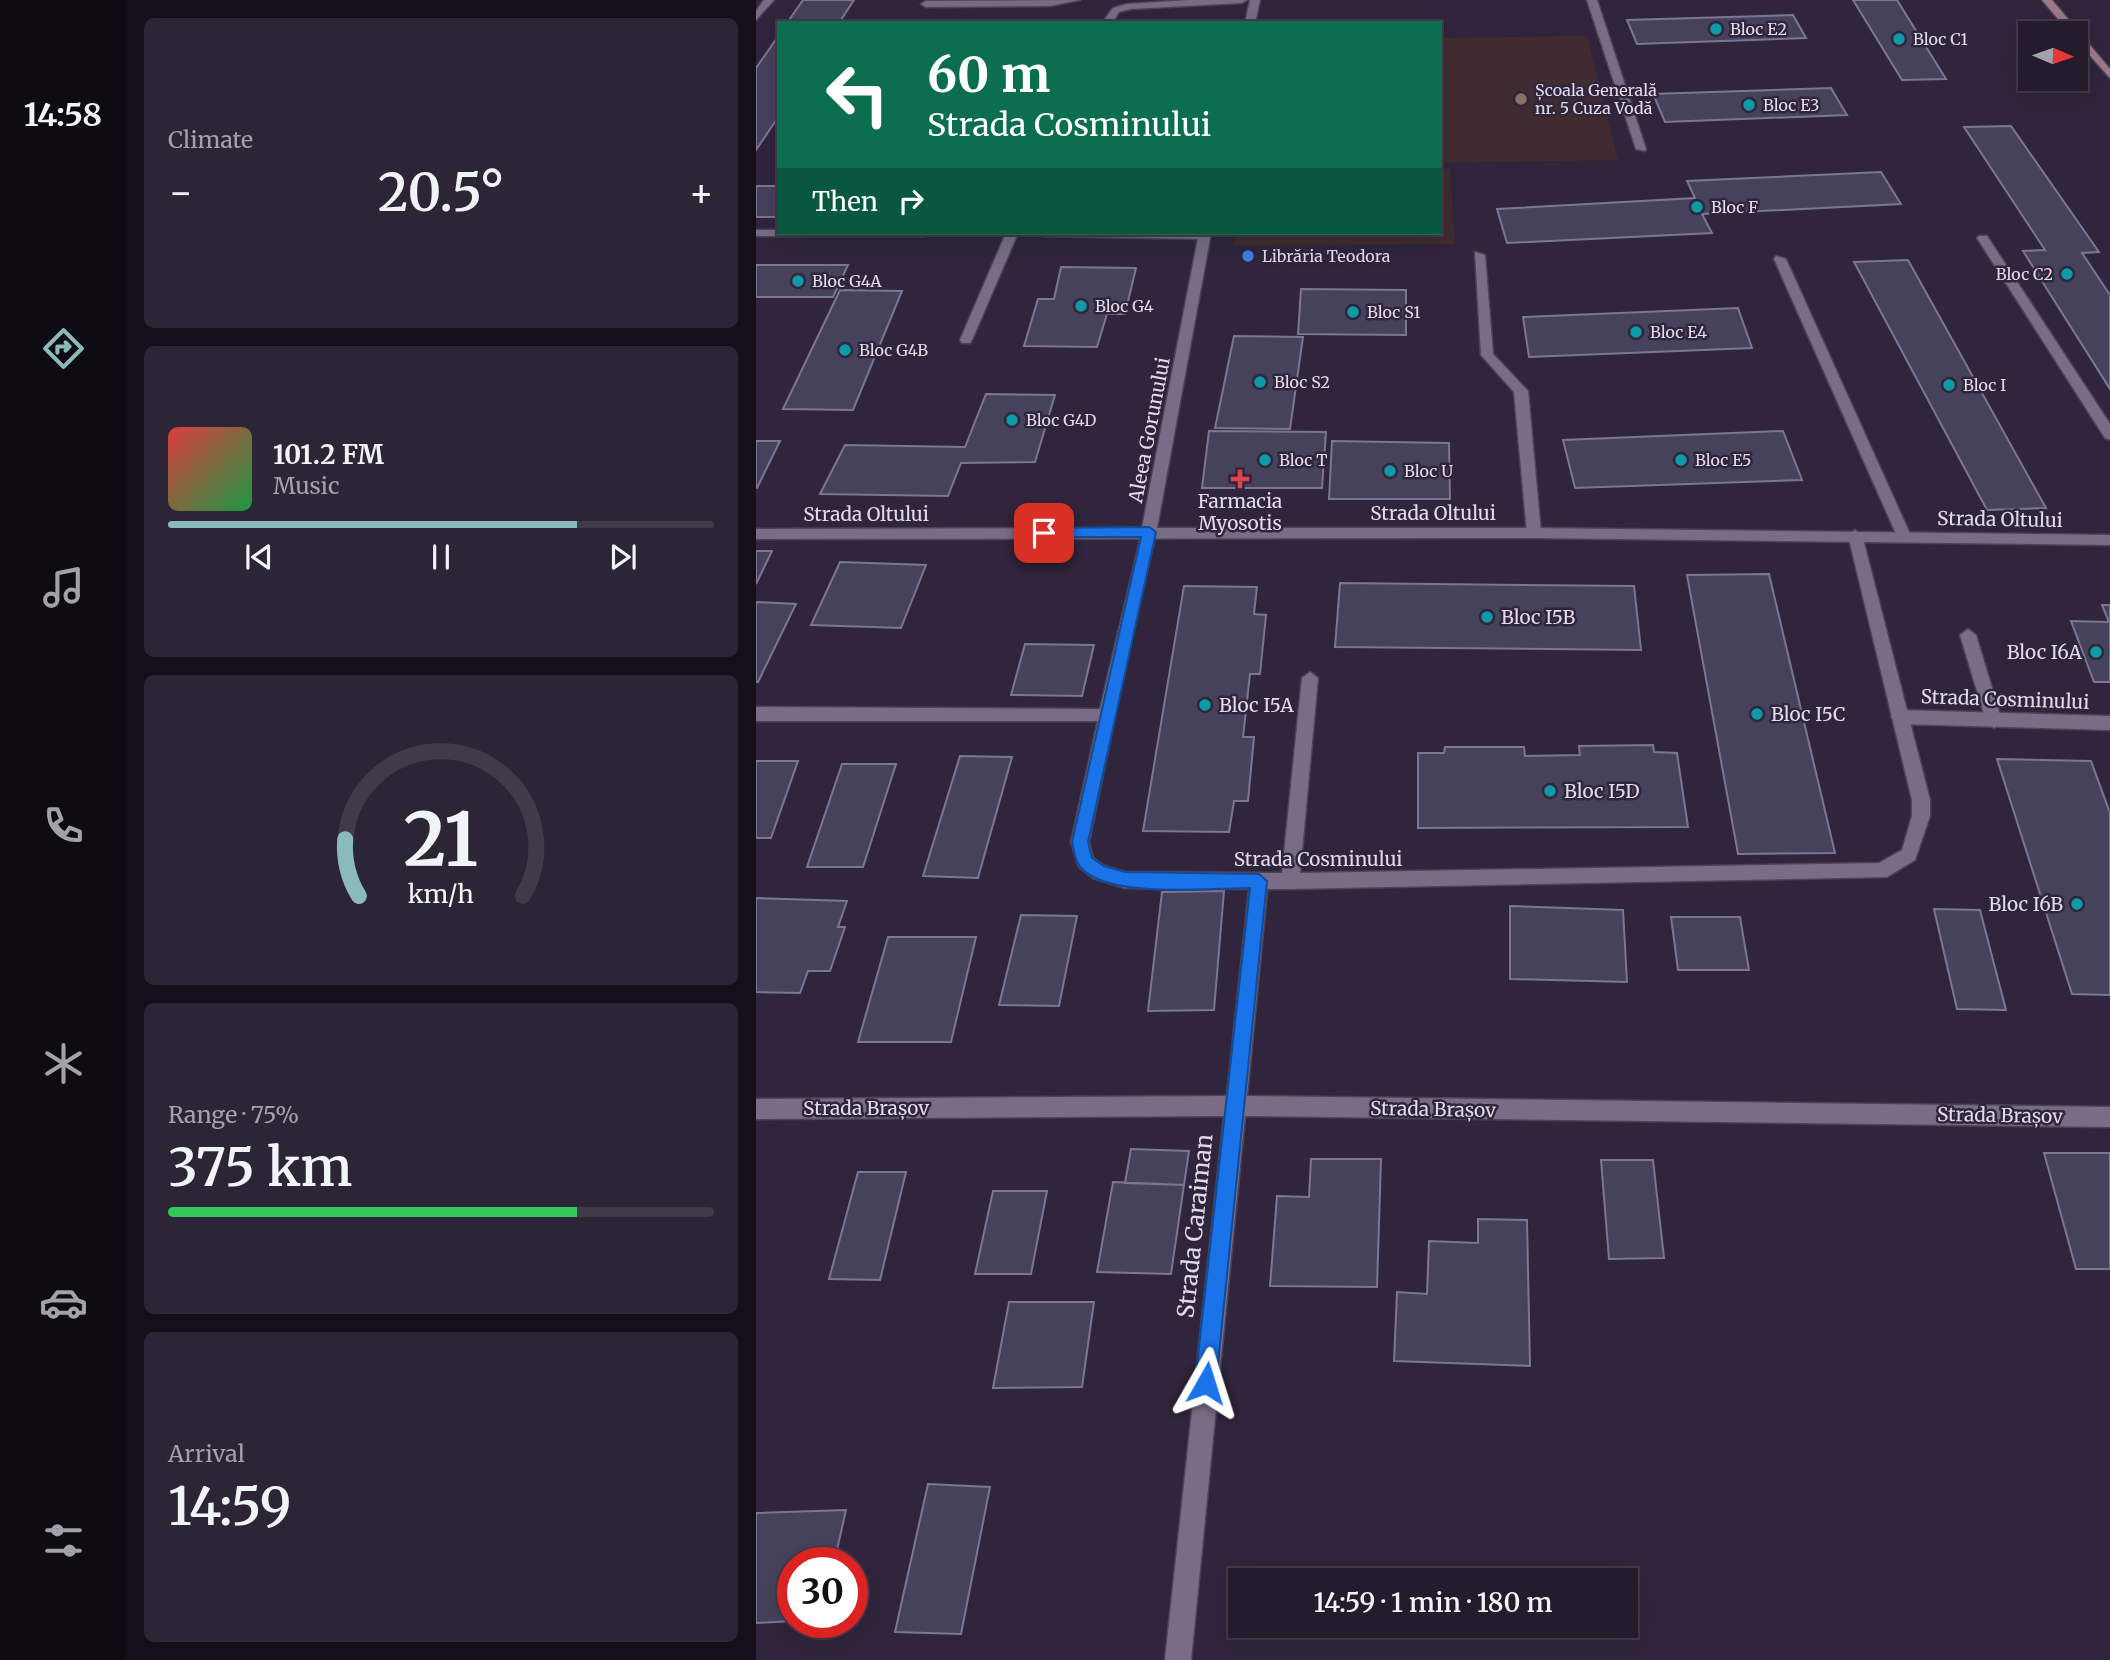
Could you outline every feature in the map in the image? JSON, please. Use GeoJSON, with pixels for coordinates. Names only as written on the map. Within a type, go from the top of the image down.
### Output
{"type":"FeatureCollection","features":[{"type":"Feature","properties":{"kind":"main road"},"geometry":{"type":"LineString","coordinates":[[2047,0],[2064,21]]}},
{"type":"Feature","properties":{"kind":"main road"},"geometry":{"type":"LineString","coordinates":[[2088,49],[2110,75]]}},
{"type":"Feature","properties":{"kind":"street"},"geometry":{"type":"LineString","coordinates":[[926,4],[1050,3],[1075,0]]}},
{"type":"Feature","properties":{"kind":"street"},"geometry":{"type":"LineString","coordinates":[[1108,21],[1116,10],[1129,6],[1242,0]]}},
{"type":"Feature","properties":{"kind":"street"},"geometry":{"type":"LineString","coordinates":[[1250,21],[1255,0]]}},
{"type":"Feature","properties":{"kind":"street"},"geometry":{"type":"LineString","coordinates":[[1592,0],[1641,149]]}},
{"type":"Feature","properties":{"kind":"street"},"geometry":{"type":"LineString","coordinates":[[756,233],[777,233]]}},
{"type":"Feature","properties":{"kind":"street"},"geometry":{"type":"LineString","coordinates":[[966,340],[1011,235]]}},
{"type":"Feature","properties":{"kind":"street","name":"Aleea Gorunului"},"geometry":{"type":"LineString","coordinates":[[1107,716],[1149,532],[1205,235]]}},
{"type":"Feature","properties":{"kind":"street"},"geometry":{"type":"LineString","coordinates":[[1983,238],[2110,435]]}},
{"type":"Feature","properties":{"kind":"street"},"geometry":{"type":"LineString","coordinates":[[1479,255],[1487,355],[1521,391],[1534,533]]}},
{"type":"Feature","properties":{"kind":"street"},"geometry":{"type":"LineString","coordinates":[[1780,259],[1904,536]]}},
{"type":"Feature","properties":{"kind":"street","name":"Strada Oltului"},"geometry":{"type":"LineString","coordinates":[[756,534],[1534,533],[2110,540]]}},
{"type":"Feature","properties":{"kind":"street","name":"Strada Cosminului"},"geometry":{"type":"LineString","coordinates":[[1107,716],[1080,842],[1085,862],[1099,872],[1125,880],[1290,881],[1881,871],[1909,855],[1921,816],[1921,800],[1855,535]]}},
{"type":"Feature","properties":{"kind":"street"},"geometry":{"type":"LineString","coordinates":[[1968,635],[1994,721]]}},
{"type":"Feature","properties":{"kind":"street"},"geometry":{"type":"LineString","coordinates":[[1290,881],[1310,678]]}},
{"type":"Feature","properties":{"kind":"street"},"geometry":{"type":"LineString","coordinates":[[756,714],[1107,716]]}},
{"type":"Feature","properties":{"kind":"street","name":"Strada Cosminului"},"geometry":{"type":"LineString","coordinates":[[1899,717],[2110,723]]}},
{"type":"Feature","properties":{"kind":"street","name":"Strada Caraiman"},"geometry":{"type":"LineString","coordinates":[[1178,1660],[1259,881]]}},
{"type":"Feature","properties":{"kind":"street","name":"Strada Brașov"},"geometry":{"type":"LineString","coordinates":[[756,1109],[1234,1107],[2110,1116]]}},
{"type":"Feature","properties":{"kind":"shaded area","name":"Școala Generală nr. 5 Cuza Vodă"},"geometry":{"type":"Polygon","coordinates":[[[1587,36],[1618,160],[1442,163],[1442,38],[1587,36]]]}},
{"type":"Feature","properties":{"kind":"shaded area"},"geometry":{"type":"Polygon","coordinates":[[[1442,169],[1450,169],[1455,244],[1234,246],[1237,235],[1442,235],[1442,169]]]}},
{"type":"Feature","properties":{"kind":"building"},"geometry":{"type":"Polygon","coordinates":[[[803,0],[854,0],[840,21],[788,21],[803,0]]]}},
{"type":"Feature","properties":{"kind":"building","name":"Bloc C1"},"geometry":{"type":"Polygon","coordinates":[[[1853,0],[1897,0],[1946,79],[1902,80],[1853,0]]]}},
{"type":"Feature","properties":{"kind":"building","name":"Bloc E2"},"geometry":{"type":"Polygon","coordinates":[[[1793,15],[1806,38],[1637,44],[1627,20],[1793,15]]]}},
{"type":"Feature","properties":{"kind":"building"},"geometry":{"type":"Polygon","coordinates":[[[777,38],[777,119],[756,150],[756,68],[777,38]]]}},
{"type":"Feature","properties":{"kind":"building","name":"Bloc E3"},"geometry":{"type":"Polygon","coordinates":[[[1831,88],[1847,115],[1665,122],[1653,94],[1831,88]]]}},
{"type":"Feature","properties":{"kind":"building","name":"Bloc C2"},"geometry":{"type":"Polygon","coordinates":[[[2011,126],[2099,252],[2082,253],[2110,295],[2110,389],[2023,251],[2045,250],[1964,127],[2011,126]]]}},
{"type":"Feature","properties":{"kind":"building","name":"Bloc F"},"geometry":{"type":"Polygon","coordinates":[[[1881,172],[1901,204],[1702,214],[1712,233],[1507,243],[1497,209],[1695,198],[1687,181],[1881,172]]]}},
{"type":"Feature","properties":{"kind":"building"},"geometry":{"type":"Polygon","coordinates":[[[756,186],[777,186],[777,217],[756,217],[756,186]]]}},
{"type":"Feature","properties":{"kind":"building","name":"Bloc I"},"geometry":{"type":"Polygon","coordinates":[[[1908,260],[2046,508],[1987,510],[1854,262],[1908,260]]]}},
{"type":"Feature","properties":{"kind":"building","name":"Bloc G4A"},"geometry":{"type":"Polygon","coordinates":[[[756,265],[848,265],[833,297],[756,297],[756,265]]]}},
{"type":"Feature","properties":{"kind":"building","name":"Bloc G4"},"geometry":{"type":"Polygon","coordinates":[[[1061,267],[1136,268],[1125,314],[1107,314],[1097,347],[1024,346],[1038,299],[1054,299],[1061,267]]]}},
{"type":"Feature","properties":{"kind":"building","name":"Bloc S1"},"geometry":{"type":"Polygon","coordinates":[[[1301,289],[1406,290],[1406,335],[1298,334],[1301,289]]]}},
{"type":"Feature","properties":{"kind":"building","name":"Bloc G4B"},"geometry":{"type":"Polygon","coordinates":[[[840,290],[902,291],[853,410],[783,409],[840,290]]]}},
{"type":"Feature","properties":{"kind":"building","name":"Bloc E4"},"geometry":{"type":"Polygon","coordinates":[[[1738,308],[1752,348],[1529,357],[1523,317],[1738,308]]]}},
{"type":"Feature","properties":{"kind":"building","name":"Bloc S2"},"geometry":{"type":"Polygon","coordinates":[[[1234,336],[1303,337],[1290,429],[1215,428],[1234,336]]]}},
{"type":"Feature","properties":{"kind":"building","name":"Bloc G4D"},"geometry":{"type":"Polygon","coordinates":[[[986,394],[1055,395],[1035,462],[961,463],[948,496],[820,494],[845,445],[965,447],[986,394]]]}},
{"type":"Feature","properties":{"kind":"building","name":"Bloc T"},"geometry":{"type":"Polygon","coordinates":[[[1209,431],[1326,432],[1322,488],[1202,488],[1209,431]]]}},
{"type":"Feature","properties":{"kind":"building","name":"Bloc E5"},"geometry":{"type":"Polygon","coordinates":[[[1783,431],[1802,480],[1575,488],[1563,440],[1783,431]]]}},
{"type":"Feature","properties":{"kind":"building"},"geometry":{"type":"Polygon","coordinates":[[[756,441],[780,441],[757,488],[756,488],[756,441]]]}},
{"type":"Feature","properties":{"kind":"building","name":"Bloc U"},"geometry":{"type":"Polygon","coordinates":[[[1332,441],[1449,443],[1450,499],[1329,499],[1332,441]]]}},
{"type":"Feature","properties":{"kind":"building"},"geometry":{"type":"Polygon","coordinates":[[[756,551],[772,551],[756,584],[756,551]]]}},
{"type":"Feature","properties":{"kind":"building"},"geometry":{"type":"Polygon","coordinates":[[[840,562],[926,565],[901,628],[811,625],[840,562]]]}},
{"type":"Feature","properties":{"kind":"building","name":"Bloc I5C"},"geometry":{"type":"Polygon","coordinates":[[[1769,574],[1835,853],[1738,854],[1687,575],[1769,574]]]}},
{"type":"Feature","properties":{"kind":"building","name":"Bloc I5B"},"geometry":{"type":"Polygon","coordinates":[[[1340,583],[1634,586],[1641,650],[1335,647],[1340,583]]]}},
{"type":"Feature","properties":{"kind":"building","name":"Bloc I5A"},"geometry":{"type":"Polygon","coordinates":[[[1184,586],[1257,587],[1254,614],[1266,615],[1260,674],[1250,674],[1243,737],[1254,737],[1248,801],[1234,801],[1229,832],[1143,831],[1184,586]]]}},
{"type":"Feature","properties":{"kind":"building"},"geometry":{"type":"Polygon","coordinates":[[[756,602],[796,604],[758,682],[756,682],[756,602]]]}},
{"type":"Feature","properties":{"kind":"building","name":"Bloc I6A"},"geometry":{"type":"Polygon","coordinates":[[[2102,605],[2110,605],[2110,682],[2094,682],[2071,621],[2109,622],[2102,605]]]}},
{"type":"Feature","properties":{"kind":"building"},"geometry":{"type":"Polygon","coordinates":[[[1025,644],[1094,645],[1082,696],[1011,695],[1025,644]]]}},
{"type":"Feature","properties":{"kind":"building","name":"Bloc I5D"},"geometry":{"type":"Polygon","coordinates":[[[1653,745],[1654,752],[1677,753],[1688,827],[1418,828],[1418,753],[1444,753],[1445,747],[1524,747],[1525,756],[1580,755],[1579,746],[1653,745]]]}},
{"type":"Feature","properties":{"kind":"building"},"geometry":{"type":"Polygon","coordinates":[[[960,756],[1012,757],[978,878],[923,876],[960,756]]]}},
{"type":"Feature","properties":{"kind":"building","name":"Bloc I6B"},"geometry":{"type":"Polygon","coordinates":[[[1997,759],[2091,761],[2110,813],[2110,995],[2072,994],[1997,759]]]}},
{"type":"Feature","properties":{"kind":"building"},"geometry":{"type":"Polygon","coordinates":[[[756,761],[798,761],[771,838],[756,838],[756,761]]]}},
{"type":"Feature","properties":{"kind":"building"},"geometry":{"type":"Polygon","coordinates":[[[842,764],[896,764],[863,867],[807,867],[842,764]]]}},
{"type":"Feature","properties":{"kind":"building"},"geometry":{"type":"Polygon","coordinates":[[[1224,891],[1214,1010],[1148,1011],[1162,892],[1224,891]]]}},
{"type":"Feature","properties":{"kind":"building"},"geometry":{"type":"Polygon","coordinates":[[[756,898],[847,901],[838,927],[845,927],[830,971],[808,971],[800,993],[756,992],[756,898]]]}},
{"type":"Feature","properties":{"kind":"building"},"geometry":{"type":"Polygon","coordinates":[[[1510,906],[1623,910],[1627,982],[1510,979],[1510,906]]]}},
{"type":"Feature","properties":{"kind":"building"},"geometry":{"type":"Polygon","coordinates":[[[1934,909],[1980,910],[2006,1010],[1957,1009],[1934,909]]]}},
{"type":"Feature","properties":{"kind":"building"},"geometry":{"type":"Polygon","coordinates":[[[1021,915],[1077,916],[1059,1006],[999,1005],[1021,915]]]}},
{"type":"Feature","properties":{"kind":"building"},"geometry":{"type":"Polygon","coordinates":[[[1671,917],[1740,917],[1749,970],[1678,970],[1671,917]]]}},
{"type":"Feature","properties":{"kind":"building"},"geometry":{"type":"Polygon","coordinates":[[[888,937],[976,937],[951,1042],[858,1042],[888,937]]]}},
{"type":"Feature","properties":{"kind":"building"},"geometry":{"type":"Polygon","coordinates":[[[1131,1149],[1189,1151],[1184,1185],[1125,1183],[1131,1149]]]}},
{"type":"Feature","properties":{"kind":"building"},"geometry":{"type":"Polygon","coordinates":[[[2044,1153],[2110,1153],[2110,1269],[2076,1269],[2044,1153]]]}},
{"type":"Feature","properties":{"kind":"building"},"geometry":{"type":"Polygon","coordinates":[[[1311,1159],[1381,1159],[1377,1287],[1270,1286],[1277,1196],[1309,1197],[1311,1159]]]}},
{"type":"Feature","properties":{"kind":"building"},"geometry":{"type":"Polygon","coordinates":[[[1601,1160],[1653,1160],[1664,1258],[1609,1259],[1601,1160]]]}},
{"type":"Feature","properties":{"kind":"building"},"geometry":{"type":"Polygon","coordinates":[[[858,1172],[906,1172],[880,1280],[829,1279],[858,1172]]]}},
{"type":"Feature","properties":{"kind":"building"},"geometry":{"type":"Polygon","coordinates":[[[1113,1182],[1184,1185],[1171,1274],[1097,1272],[1113,1182]]]}},
{"type":"Feature","properties":{"kind":"building"},"geometry":{"type":"Polygon","coordinates":[[[993,1191],[1047,1191],[1031,1274],[975,1274],[993,1191]]]}},
{"type":"Feature","properties":{"kind":"building"},"geometry":{"type":"Polygon","coordinates":[[[1478,1219],[1527,1220],[1530,1366],[1394,1361],[1397,1292],[1427,1294],[1429,1241],[1478,1243],[1478,1219]]]}},
{"type":"Feature","properties":{"kind":"building"},"geometry":{"type":"Polygon","coordinates":[[[1009,1302],[1094,1302],[1082,1387],[993,1388],[1009,1302]]]}},
{"type":"Feature","properties":{"kind":"building"},"geometry":{"type":"Polygon","coordinates":[[[928,1484],[990,1487],[961,1634],[895,1632],[928,1484]]]}},
{"type":"Feature","properties":{"kind":"building"},"geometry":{"type":"Polygon","coordinates":[[[846,1510],[838,1547],[777,1547],[777,1622],[756,1623],[756,1513],[846,1510]]]}},
{"type":"Feature","properties":{"kind":"place","name":"Bloc E2"},"geometry":{"type":"Point","coordinates":[1716,29]}},
{"type":"Feature","properties":{"kind":"place","name":"Bloc C1"},"geometry":{"type":"Point","coordinates":[1899,39]}},
{"type":"Feature","properties":{"kind":"place","name":"Școala Generală nr. 5 Cuza Vodă"},"geometry":{"type":"Point","coordinates":[1521,99]}},
{"type":"Feature","properties":{"kind":"place","name":"Bloc E3"},"geometry":{"type":"Point","coordinates":[1749,105]}},
{"type":"Feature","properties":{"kind":"place","name":"Bloc F"},"geometry":{"type":"Point","coordinates":[1697,207]}},
{"type":"Feature","properties":{"kind":"place","name":"Librăria Teodora"},"geometry":{"type":"Point","coordinates":[1248,256]}},
{"type":"Feature","properties":{"kind":"place","name":"Bloc C2"},"geometry":{"type":"Point","coordinates":[2067,274]}},
{"type":"Feature","properties":{"kind":"place","name":"Bloc G4A"},"geometry":{"type":"Point","coordinates":[798,281]}},
{"type":"Feature","properties":{"kind":"place","name":"Bloc G4"},"geometry":{"type":"Point","coordinates":[1081,306]}},
{"type":"Feature","properties":{"kind":"place","name":"Bloc S1"},"geometry":{"type":"Point","coordinates":[1353,312]}},
{"type":"Feature","properties":{"kind":"place","name":"Bloc E4"},"geometry":{"type":"Point","coordinates":[1636,332]}},
{"type":"Feature","properties":{"kind":"place","name":"Bloc G4B"},"geometry":{"type":"Point","coordinates":[845,350]}},
{"type":"Feature","properties":{"kind":"place","name":"Bloc S2"},"geometry":{"type":"Point","coordinates":[1260,382]}},
{"type":"Feature","properties":{"kind":"place","name":"Bloc I"},"geometry":{"type":"Point","coordinates":[1949,385]}},
{"type":"Feature","properties":{"kind":"place","name":"Bloc G4D"},"geometry":{"type":"Point","coordinates":[1012,420]}},
{"type":"Feature","properties":{"kind":"place","name":"Bloc T"},"geometry":{"type":"Point","coordinates":[1265,460]}},
{"type":"Feature","properties":{"kind":"place","name":"Bloc E5"},"geometry":{"type":"Point","coordinates":[1681,460]}},
{"type":"Feature","properties":{"kind":"place","name":"Bloc U"},"geometry":{"type":"Point","coordinates":[1390,471]}},
{"type":"Feature","properties":{"kind":"place","name":"Farmacia Myosotis"},"geometry":{"type":"Point","coordinates":[1240,479]}},
{"type":"Feature","properties":{"kind":"place","name":"Bloc I5B"},"geometry":{"type":"Point","coordinates":[1487,617]}},
{"type":"Feature","properties":{"kind":"place","name":"Bloc I6A"},"geometry":{"type":"Point","coordinates":[2096,652]}},
{"type":"Feature","properties":{"kind":"place","name":"Bloc I5A"},"geometry":{"type":"Point","coordinates":[1205,705]}},
{"type":"Feature","properties":{"kind":"place","name":"Bloc I5C"},"geometry":{"type":"Point","coordinates":[1757,714]}},
{"type":"Feature","properties":{"kind":"place","name":"Bloc I5D"},"geometry":{"type":"Point","coordinates":[1550,791]}},
{"type":"Feature","properties":{"kind":"place","name":"Bloc I6B"},"geometry":{"type":"Point","coordinates":[2077,904]}},
{"type":"Feature","properties":{"kind":"route"},"geometry":{"type":"LineString","coordinates":[[1044,533],[1149,532],[1080,842],[1085,862],[1099,872],[1125,880],[1259,881],[1206,1383]]}}]}
